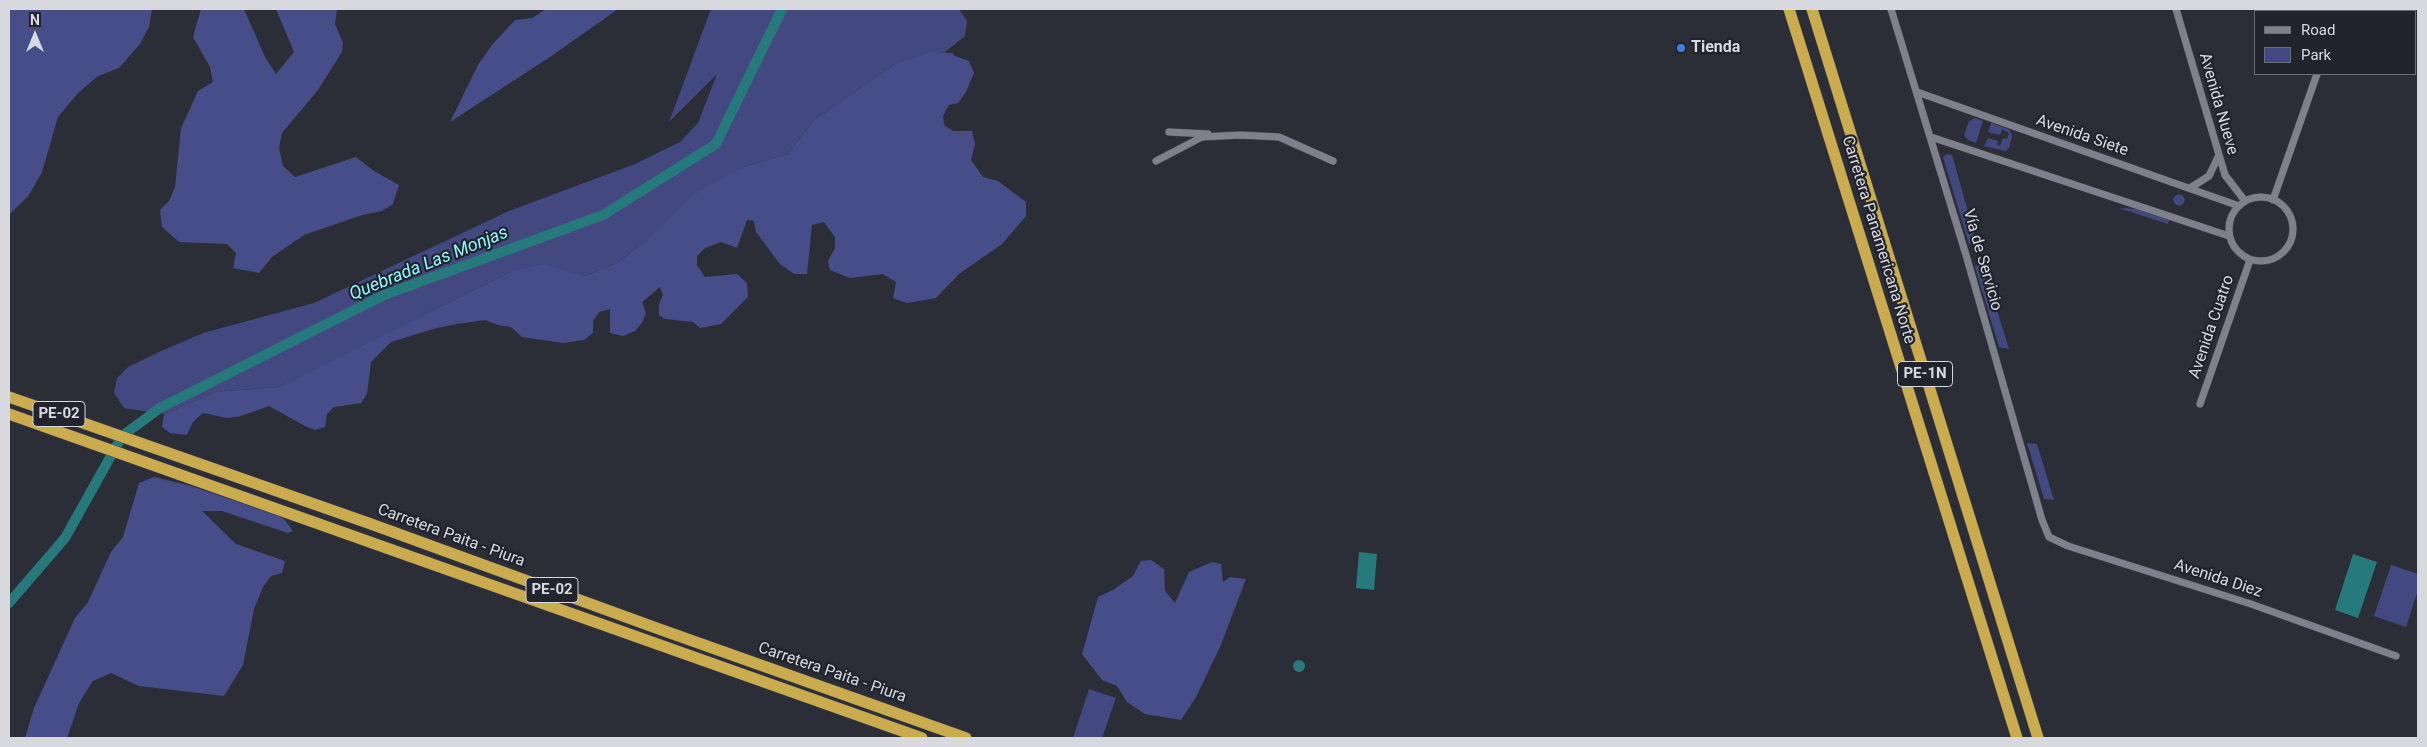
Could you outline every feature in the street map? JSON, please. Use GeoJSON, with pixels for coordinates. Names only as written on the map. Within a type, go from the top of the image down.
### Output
{"type":"FeatureCollection","features":[{"type":"Feature","properties":{"kind":"highway","name":"Carretera Panamericana Norte"},"geometry":{"type":"LineString","coordinates":[[1789,9],[2017,738]]}},
{"type":"Feature","properties":{"kind":"highway","name":"Carretera Panamericana Norte"},"geometry":{"type":"LineString","coordinates":[[1812,9],[2038,738]]}},
{"type":"Feature","properties":{"kind":"highway"},"geometry":{"type":"LineString","coordinates":[[1910,394],[1929,387]]}},
{"type":"Feature","properties":{"kind":"highway","name":"Carretera Paita - Piura"},"geometry":{"type":"LineString","coordinates":[[9,397],[966,738]]}},
{"type":"Feature","properties":{"kind":"highway","name":"Carretera Paita - Piura"},"geometry":{"type":"LineString","coordinates":[[9,414],[922,738]]}},
{"type":"Feature","properties":{"kind":"street","name":"Vía de Servicio"},"geometry":{"type":"LineString","coordinates":[[1891,9],[1931,138],[2042,520]]}},
{"type":"Feature","properties":{"kind":"street","name":"Avenida Nueve"},"geometry":{"type":"LineString","coordinates":[[2176,9],[2225,175],[2245,201]]}},
{"type":"Feature","properties":{"kind":"street"},"geometry":{"type":"LineString","coordinates":[[2273,200],[2317,75]]}},
{"type":"Feature","properties":{"kind":"street","name":"Avenida Siete"},"geometry":{"type":"LineString","coordinates":[[1917,92],[2239,206]]}},
{"type":"Feature","properties":{"kind":"street"},"geometry":{"type":"LineString","coordinates":[[1169,132],[1279,137],[1333,161]]}},
{"type":"Feature","properties":{"kind":"street"},"geometry":{"type":"LineString","coordinates":[[1156,161],[1189,143],[1218,135]]}},
{"type":"Feature","properties":{"kind":"street"},"geometry":{"type":"LineString","coordinates":[[1931,138],[2229,236]]}},
{"type":"Feature","properties":{"kind":"street"},"geometry":{"type":"LineString","coordinates":[[2190,188],[2209,176],[2219,155]]}},
{"type":"Feature","properties":{"kind":"street"},"geometry":{"type":"LineString","coordinates":[[2259,197],[2273,200],[2280,204],[2290,217],[2293,233],[2291,241],[2287,248],[2274,259],[2266,261],[2250,260],[2236,251],[2229,236],[2230,220],[2239,206],[2245,201],[2259,197]]}},
{"type":"Feature","properties":{"kind":"street","name":"Avenida Cuatro"},"geometry":{"type":"LineString","coordinates":[[2200,404],[2250,260]]}},
{"type":"Feature","properties":{"kind":"street","name":"Avenida Diez"},"geometry":{"type":"LineString","coordinates":[[2042,520],[2049,537],[2056,542],[2251,604],[2396,656]]}},
{"type":"Feature","properties":{"kind":"green space"},"geometry":{"type":"Polygon","coordinates":[[[711,9],[959,9],[967,21],[965,36],[945,52],[925,54],[898,62],[814,120],[788,154],[743,167],[617,263],[585,276],[565,272],[508,273],[278,387],[216,392],[164,414],[124,408],[114,393],[117,378],[128,367],[159,352],[203,333],[314,303],[509,211],[635,164],[680,142],[698,123],[717,74],[669,122],[711,9]]]}},
{"type":"Feature","properties":{"kind":"green space"},"geometry":{"type":"Polygon","coordinates":[[[1975,118],[1983,121],[1976,143],[1968,140],[1964,135],[1969,121],[1975,118]]]}},
{"type":"Feature","properties":{"kind":"green space"},"geometry":{"type":"Polygon","coordinates":[[[1991,123],[2008,129],[2011,132],[2012,137],[2009,148],[2005,151],[1984,146],[1988,138],[1998,141],[1997,145],[2000,146],[2003,138],[2007,139],[2009,133],[2002,129],[2000,135],[1988,132],[1991,123]]]}},
{"type":"Feature","properties":{"kind":"green space"},"geometry":{"type":"Polygon","coordinates":[[[1947,154],[1952,155],[1978,247],[1969,244],[1943,157],[1947,154]]]}},
{"type":"Feature","properties":{"kind":"green space"},"geometry":{"type":"Polygon","coordinates":[[[2179,194],[2185,200],[2179,206],[2173,200],[2179,194]]]}},
{"type":"Feature","properties":{"kind":"green space"},"geometry":{"type":"Polygon","coordinates":[[[2119,208],[2136,209],[2169,220],[2168,224],[2119,208]]]}},
{"type":"Feature","properties":{"kind":"green space"},"geometry":{"type":"Polygon","coordinates":[[[1981,259],[2009,349],[1999,347],[1975,267],[1981,259]]]}},
{"type":"Feature","properties":{"kind":"green space"},"geometry":{"type":"Polygon","coordinates":[[[2027,443],[2037,444],[2054,500],[2044,499],[2027,443]]]}},
{"type":"Feature","properties":{"kind":"green space"},"geometry":{"type":"Polygon","coordinates":[[[2391,565],[2418,574],[2418,590],[2406,627],[2374,616],[2391,565]]]}},
{"type":"Feature","properties":{"kind":"green space"},"geometry":{"type":"Polygon","coordinates":[[[1089,689],[1116,698],[1102,738],[1073,738],[1089,689]]]}},
{"type":"Feature","properties":{"kind":"shaded area"},"geometry":{"type":"Polygon","coordinates":[[[9,9],[152,9],[149,27],[140,44],[119,68],[98,76],[78,93],[58,117],[42,172],[29,195],[9,215],[9,9]]]}},
{"type":"Feature","properties":{"kind":"shaded area"},"geometry":{"type":"Polygon","coordinates":[[[201,9],[244,9],[265,57],[276,74],[294,52],[276,9],[337,9],[335,24],[343,43],[342,52],[318,90],[282,133],[279,148],[283,166],[295,177],[356,157],[374,171],[399,185],[393,204],[382,211],[362,215],[304,235],[272,257],[259,273],[233,268],[236,253],[227,244],[179,242],[162,227],[160,210],[169,201],[175,187],[181,128],[198,91],[213,82],[210,67],[193,37],[201,9]]]}},
{"type":"Feature","properties":{"kind":"shaded area"},"geometry":{"type":"Polygon","coordinates":[[[546,9],[618,9],[550,57],[450,122],[478,65],[492,45],[515,20],[532,18],[546,9]]]}},
{"type":"Feature","properties":{"kind":"shaded area"},"geometry":{"type":"Polygon","coordinates":[[[931,52],[952,53],[969,61],[974,73],[966,92],[958,103],[949,105],[943,116],[944,125],[953,131],[972,131],[975,144],[971,160],[983,177],[998,181],[1026,202],[1026,216],[1002,244],[959,274],[936,298],[907,303],[893,298],[896,282],[883,274],[850,278],[830,270],[828,261],[835,248],[835,237],[824,222],[812,225],[807,274],[794,274],[779,263],[756,232],[754,221],[747,220],[737,248],[721,242],[705,248],[697,256],[697,265],[705,277],[737,274],[747,283],[748,297],[721,324],[700,328],[693,322],[665,319],[659,315],[659,304],[663,295],[660,287],[642,302],[646,313],[642,323],[635,331],[623,336],[610,333],[610,309],[599,312],[593,321],[593,333],[584,340],[563,343],[522,337],[511,327],[485,320],[457,324],[391,342],[371,362],[367,394],[361,403],[334,407],[327,414],[325,427],[315,430],[269,406],[241,416],[227,418],[203,413],[193,422],[187,435],[170,433],[162,427],[164,414],[216,392],[278,387],[508,273],[543,264],[585,276],[617,263],[647,240],[693,195],[743,167],[788,154],[814,120],[898,62],[931,52]]]}},
{"type":"Feature","properties":{"kind":"shaded area"},"geometry":{"type":"Polygon","coordinates":[[[154,477],[191,486],[279,516],[284,519],[293,531],[288,533],[222,511],[202,511],[236,544],[285,561],[282,573],[271,576],[263,587],[254,609],[243,665],[224,696],[139,686],[111,673],[93,681],[79,703],[67,738],[25,738],[34,708],[75,618],[88,602],[111,552],[123,537],[139,483],[154,477]]]}},
{"type":"Feature","properties":{"kind":"shaded area"},"geometry":{"type":"Polygon","coordinates":[[[1359,552],[1377,554],[1374,590],[1356,588],[1359,552]]]}},
{"type":"Feature","properties":{"kind":"shaded area"},"geometry":{"type":"Polygon","coordinates":[[[2353,554],[2377,562],[2358,618],[2335,610],[2353,554]]]}},
{"type":"Feature","properties":{"kind":"shaded area"},"geometry":{"type":"Polygon","coordinates":[[[1151,560],[1164,569],[1165,591],[1175,603],[1189,572],[1212,562],[1221,564],[1223,582],[1230,577],[1246,579],[1220,647],[1196,697],[1181,720],[1145,714],[1127,702],[1117,686],[1102,680],[1082,654],[1098,597],[1113,590],[1133,576],[1141,561],[1151,560]]]}},
{"type":"Feature","properties":{"kind":"shaded area"},"geometry":{"type":"Polygon","coordinates":[[[1299,660],[1305,666],[1299,672],[1293,666],[1299,660]]]}},
{"type":"Feature","properties":{"kind":"waterway","name":"Quebrada Las Monjas"},"geometry":{"type":"LineString","coordinates":[[9,603],[65,538],[122,436],[160,408],[384,295],[603,215],[716,144],[782,9]]}},
{"type":"Feature","properties":{"kind":"place","name":"Tienda"},"geometry":{"type":"Point","coordinates":[1681,48]}}]}
